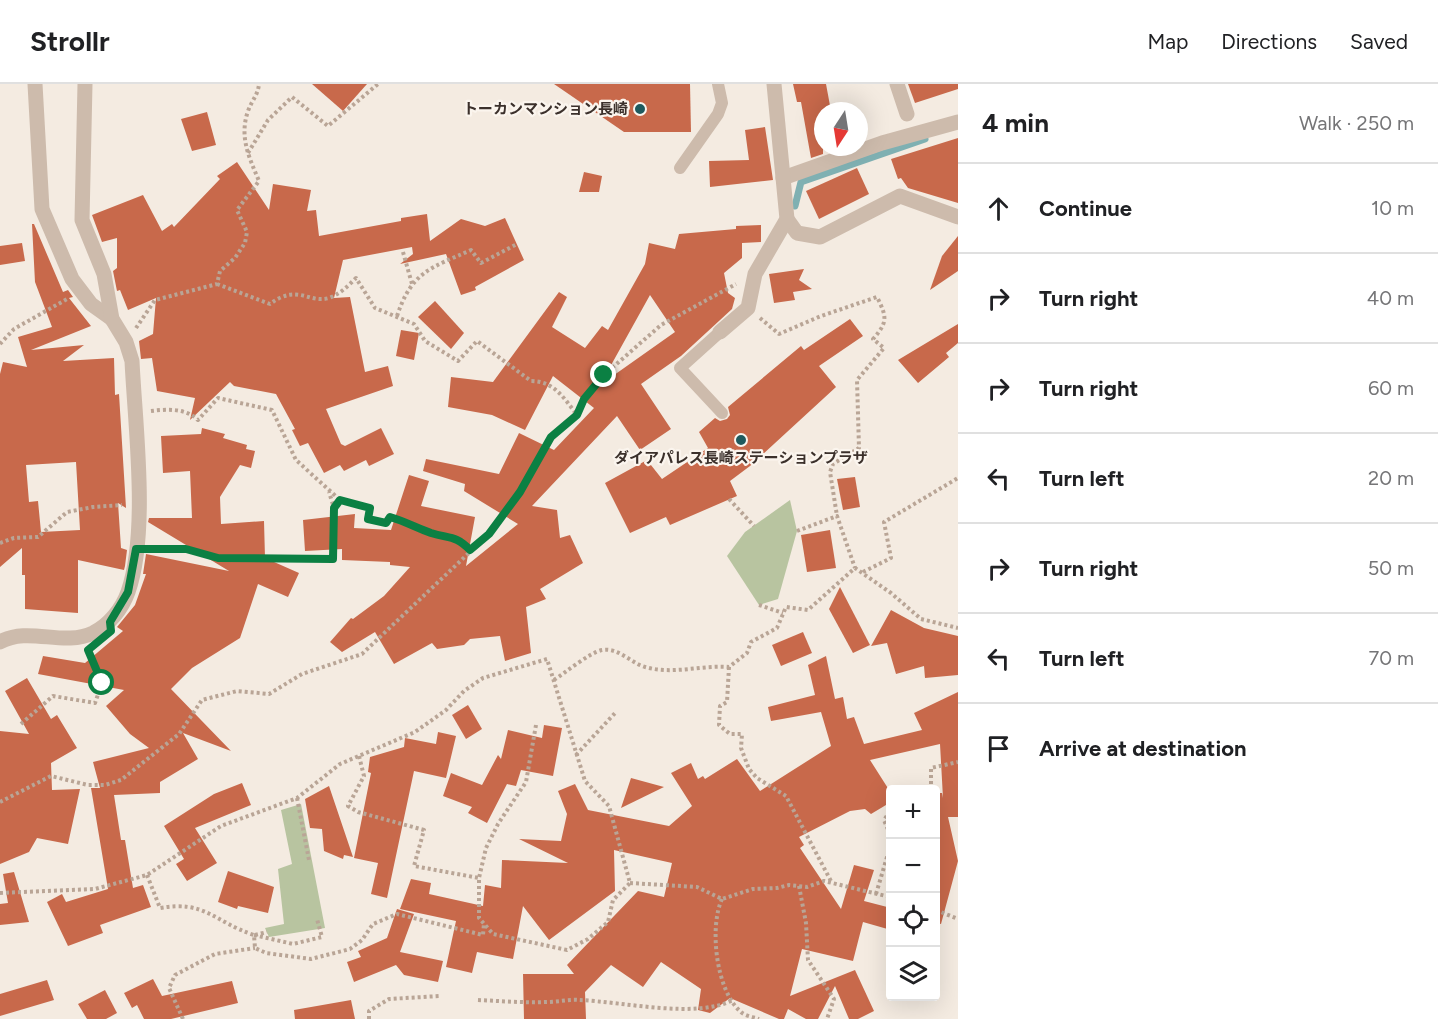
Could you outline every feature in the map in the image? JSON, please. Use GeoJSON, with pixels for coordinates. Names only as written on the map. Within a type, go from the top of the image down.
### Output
{"type":"FeatureCollection","features":[{"type":"Feature","properties":{"kind":"street"},"geometry":{"type":"LineString","coordinates":[[35,84],[37,156],[42,209],[72,279],[91,304],[112,319]]}},
{"type":"Feature","properties":{"kind":"street"},"geometry":{"type":"LineString","coordinates":[[0,642],[20,636],[77,638],[110,622],[128,592],[136,549],[138,505],[132,361],[126,342],[112,319],[104,274],[82,220],[85,84]]}},
{"type":"Feature","properties":{"kind":"street"},"geometry":{"type":"LineString","coordinates":[[774,84],[787,219],[797,233],[820,237],[900,196],[958,217]]}},
{"type":"Feature","properties":{"kind":"street"},"geometry":{"type":"LineString","coordinates":[[897,84],[907,114]]}},
{"type":"Feature","properties":{"kind":"street"},"geometry":{"type":"LineString","coordinates":[[783,178],[882,144],[958,122]]}},
{"type":"Feature","properties":{"kind":"street"},"geometry":{"type":"LineString","coordinates":[[720,332],[748,308],[755,274],[787,219]]}},
{"type":"Feature","properties":{"kind":"lane"},"geometry":{"type":"LineString","coordinates":[[680,168],[718,114],[722,103],[718,84]]}},
{"type":"Feature","properties":{"kind":"lane"},"geometry":{"type":"LineString","coordinates":[[720,332],[680,368],[722,413]]}},
{"type":"Feature","properties":{"kind":"path"},"geometry":{"type":"LineString","coordinates":[[217,285],[220,271],[235,258],[244,243],[247,232],[237,210],[259,181],[244,140],[245,120],[258,93],[259,84]]}},
{"type":"Feature","properties":{"kind":"path"},"geometry":{"type":"LineString","coordinates":[[248,153],[268,120],[292,97],[328,126],[378,84]]}},
{"type":"Feature","properties":{"kind":"path"},"geometry":{"type":"LineString","coordinates":[[398,316],[405,293],[425,270],[471,250],[481,263],[517,244]]}},
{"type":"Feature","properties":{"kind":"path"},"geometry":{"type":"LineString","coordinates":[[403,252],[412,285]]}},
{"type":"Feature","properties":{"kind":"path"},"geometry":{"type":"LineString","coordinates":[[0,802],[51,776],[88,786],[105,785],[121,780],[179,734],[202,700],[237,691],[269,694],[302,674],[362,654],[489,534],[520,492],[551,437],[577,415],[584,399],[604,375],[661,325],[755,274]]}},
{"type":"Feature","properties":{"kind":"path"},"geometry":{"type":"LineString","coordinates":[[126,342],[155,300],[217,285],[270,304],[280,296],[299,294],[327,298],[357,279],[375,308],[414,324],[425,341],[458,361],[477,341],[531,381],[541,381],[556,389],[577,415]]}},
{"type":"Feature","properties":{"kind":"path"},"geometry":{"type":"LineString","coordinates":[[0,344],[14,329],[80,290]]}},
{"type":"Feature","properties":{"kind":"path"},"geometry":{"type":"LineString","coordinates":[[748,308],[779,334],[820,316],[877,297],[884,312],[884,327],[873,339],[884,348],[857,381],[859,448],[833,464],[830,472],[837,516],[855,568],[921,619],[958,628]]}},
{"type":"Feature","properties":{"kind":"path"},"geometry":{"type":"LineString","coordinates":[[135,414],[167,409],[192,414],[198,420],[218,398],[272,410],[296,460],[308,468],[329,492],[340,500],[370,508],[368,519],[386,523],[390,517],[417,525],[430,532],[458,538],[470,550]]}},
{"type":"Feature","properties":{"kind":"path"},"geometry":{"type":"LineString","coordinates":[[863,572],[891,558],[884,522],[958,478]]}},
{"type":"Feature","properties":{"kind":"path"},"geometry":{"type":"LineString","coordinates":[[136,549],[186,549],[218,558],[333,559],[334,508],[329,492]]}},
{"type":"Feature","properties":{"kind":"path"},"geometry":{"type":"LineString","coordinates":[[729,499],[754,526]]}},
{"type":"Feature","properties":{"kind":"path"},"geometry":{"type":"LineString","coordinates":[[334,508],[340,500]]}},
{"type":"Feature","properties":{"kind":"path"},"geometry":{"type":"LineString","coordinates":[[0,543],[14,538],[38,537],[67,512],[93,507],[138,505]]}},
{"type":"Feature","properties":{"kind":"path"},"geometry":{"type":"LineString","coordinates":[[797,531],[837,516]]}},
{"type":"Feature","properties":{"kind":"path"},"geometry":{"type":"LineString","coordinates":[[554,680],[602,650],[613,651],[642,667],[672,672],[710,666],[729,667],[747,653],[752,642],[777,628],[786,607],[808,609],[855,568]]}},
{"type":"Feature","properties":{"kind":"path"},"geometry":{"type":"LineString","coordinates":[[759,605],[783,613]]}},
{"type":"Feature","properties":{"kind":"path"},"geometry":{"type":"LineString","coordinates":[[21,724],[53,696],[95,703],[102,683],[88,650],[111,631],[110,622]]}},
{"type":"Feature","properties":{"kind":"path"},"geometry":{"type":"LineString","coordinates":[[0,893],[95,889],[147,875],[221,826],[297,798],[340,764],[415,732],[446,710],[464,691],[483,678],[547,659],[585,781],[609,806],[630,884]]}},
{"type":"Feature","properties":{"kind":"path"},"geometry":{"type":"LineString","coordinates":[[729,667],[728,697],[727,702],[720,706],[719,725],[730,734],[742,734],[741,748],[749,769],[757,778],[786,796],[832,883]]}},
{"type":"Feature","properties":{"kind":"path"},"geometry":{"type":"LineString","coordinates":[[576,755],[616,712]]}},
{"type":"Feature","properties":{"kind":"path"},"geometry":{"type":"LineString","coordinates":[[536,725],[526,782],[498,824],[486,848],[479,878],[479,918],[493,933],[567,950],[588,939],[608,922],[613,900],[630,884],[697,887],[722,899],[753,889],[807,887],[824,881],[886,896]]}},
{"type":"Feature","properties":{"kind":"path"},"geometry":{"type":"LineString","coordinates":[[359,756],[364,776],[348,807],[424,831],[414,866],[479,878]]}},
{"type":"Feature","properties":{"kind":"path"},"geometry":{"type":"LineString","coordinates":[[931,785],[931,768],[958,762]]}},
{"type":"Feature","properties":{"kind":"path"},"geometry":{"type":"LineString","coordinates":[[297,798],[309,860]]}},
{"type":"Feature","properties":{"kind":"path"},"geometry":{"type":"LineString","coordinates":[[876,894],[886,863]]}},
{"type":"Feature","properties":{"kind":"path"},"geometry":{"type":"LineString","coordinates":[[147,875],[160,908],[182,904],[205,910],[229,925],[254,935],[293,944],[322,937],[317,919]]}},
{"type":"Feature","properties":{"kind":"path"},"geometry":{"type":"LineString","coordinates":[[799,886],[806,923],[808,960],[834,999],[827,1019]]}},
{"type":"Feature","properties":{"kind":"path"},"geometry":{"type":"LineString","coordinates":[[722,899],[718,908],[715,940],[721,975],[741,1013],[759,1019]]}},
{"type":"Feature","properties":{"kind":"path"},"geometry":{"type":"LineString","coordinates":[[940,912],[958,919]]}},
{"type":"Feature","properties":{"kind":"path"},"geometry":{"type":"LineString","coordinates":[[183,1019],[169,988],[175,975],[214,954],[255,948],[266,953],[311,959],[350,949],[362,940],[374,924],[397,914],[483,935],[484,923]]}},
{"type":"Feature","properties":{"kind":"path"},"geometry":{"type":"LineString","coordinates":[[254,935],[267,932]]}},
{"type":"Feature","properties":{"kind":"path"},"geometry":{"type":"LineString","coordinates":[[254,935],[255,948]]}},
{"type":"Feature","properties":{"kind":"path"},"geometry":{"type":"LineString","coordinates":[[369,1019],[369,1011],[389,999],[440,996]]}},
{"type":"Feature","properties":{"kind":"path"},"geometry":{"type":"LineString","coordinates":[[478,1000],[526,1003],[579,999],[647,1013]]}},
{"type":"Feature","properties":{"kind":"path"},"geometry":{"type":"LineString","coordinates":[[723,1011],[733,1000]]}},
{"type":"Feature","properties":{"kind":"green space"},"geometry":{"type":"Polygon","coordinates":[[[790,500],[797,531],[778,599],[759,605],[727,556],[745,532],[790,500]]]}},
{"type":"Feature","properties":{"kind":"green space"},"geometry":{"type":"Polygon","coordinates":[[[301,804],[325,928],[269,937],[265,928],[284,924],[278,869],[292,864],[281,810],[301,804]]]}},
{"type":"Feature","properties":{"kind":"building"},"geometry":{"type":"Polygon","coordinates":[[[312,84],[367,84],[343,111],[312,84]]]}},
{"type":"Feature","properties":{"kind":"building","name":"トーカンマンション長崎"},"geometry":{"type":"Polygon","coordinates":[[[554,84],[690,84],[691,132],[624,132],[554,84]]]}},
{"type":"Feature","properties":{"kind":"building"},"geometry":{"type":"Polygon","coordinates":[[[793,84],[826,84],[829,102],[814,102],[814,156],[817,156],[811,158],[801,102],[797,102],[793,84]]]}},
{"type":"Feature","properties":{"kind":"building"},"geometry":{"type":"Polygon","coordinates":[[[908,84],[958,84],[958,89],[915,103],[908,84]]]}},
{"type":"Feature","properties":{"kind":"building"},"geometry":{"type":"Polygon","coordinates":[[[207,112],[216,145],[192,151],[181,119],[207,112]]]}},
{"type":"Feature","properties":{"kind":"building"},"geometry":{"type":"Polygon","coordinates":[[[765,127],[773,180],[710,187],[709,161],[749,160],[745,130],[765,127]]]}},
{"type":"Feature","properties":{"kind":"building"},"geometry":{"type":"Polygon","coordinates":[[[958,138],[958,203],[908,188],[901,178],[898,179],[891,159],[958,138]]]}},
{"type":"Feature","properties":{"kind":"building"},"geometry":{"type":"Polygon","coordinates":[[[237,162],[269,210],[273,184],[311,190],[307,211],[316,210],[319,236],[427,214],[430,241],[461,219],[485,226],[505,218],[524,260],[475,287],[476,290],[461,295],[446,254],[400,264],[413,254],[412,247],[343,260],[334,298],[350,297],[365,372],[388,366],[393,386],[326,409],[341,444],[345,446],[381,428],[394,454],[369,466],[366,460],[344,471],[340,465],[324,473],[308,443],[300,446],[292,430],[295,429],[276,394],[234,386],[230,382],[190,420],[195,398],[157,391],[152,358],[141,359],[139,341],[153,334],[156,298],[128,310],[120,290],[117,291],[113,271],[117,268],[117,238],[102,242],[92,215],[143,195],[162,231],[172,224],[174,227],[220,179],[217,176],[237,162]]]}},
{"type":"Feature","properties":{"kind":"building"},"geometry":{"type":"Polygon","coordinates":[[[857,168],[869,194],[819,219],[806,191],[857,168]]]}},
{"type":"Feature","properties":{"kind":"building"},"geometry":{"type":"Polygon","coordinates":[[[584,172],[602,176],[599,192],[579,192],[584,172]]]}},
{"type":"Feature","properties":{"kind":"building"},"geometry":{"type":"Polygon","coordinates":[[[32,224],[34,224],[63,292],[68,290],[73,297],[69,298],[91,326],[31,350],[84,345],[63,361],[114,358],[115,395],[119,394],[126,508],[118,503],[121,548],[127,550],[125,566],[124,570],[78,560],[78,613],[25,609],[22,548],[0,567],[0,374],[3,362],[27,367],[18,337],[52,327],[35,282],[32,224]],[[76,462],[26,465],[29,502],[38,501],[41,532],[80,530],[76,462]]]}},
{"type":"Feature","properties":{"kind":"building"},"geometry":{"type":"Polygon","coordinates":[[[761,225],[761,242],[742,243],[742,258],[724,273],[728,293],[735,298],[732,309],[681,356],[641,384],[671,429],[640,450],[617,416],[532,506],[557,510],[560,538],[570,535],[583,563],[540,589],[546,599],[526,607],[531,653],[505,661],[500,636],[470,639],[464,645],[437,649],[432,643],[394,664],[375,632],[342,652],[330,642],[351,618],[353,619],[384,596],[410,567],[390,565],[390,562],[342,560],[342,549],[305,551],[303,520],[355,514],[354,528],[391,530],[409,475],[429,481],[421,506],[475,517],[466,566],[518,524],[464,491],[465,484],[423,471],[426,459],[499,474],[519,433],[554,450],[594,408],[553,376],[525,430],[492,415],[448,407],[451,377],[493,382],[559,292],[567,297],[552,327],[585,348],[602,326],[608,330],[645,264],[649,243],[675,249],[679,234],[736,229],[736,226],[761,225]],[[650,295],[600,385],[675,332],[650,295]]]}},
{"type":"Feature","properties":{"kind":"building"},"geometry":{"type":"Polygon","coordinates":[[[958,236],[958,271],[930,290],[942,256],[958,236]]]}},
{"type":"Feature","properties":{"kind":"building"},"geometry":{"type":"Polygon","coordinates":[[[22,243],[25,261],[0,265],[0,246],[22,243]]]}},
{"type":"Feature","properties":{"kind":"building"},"geometry":{"type":"Polygon","coordinates":[[[804,269],[799,280],[812,289],[793,292],[795,300],[774,303],[769,274],[804,269]]]}},
{"type":"Feature","properties":{"kind":"building"},"geometry":{"type":"Polygon","coordinates":[[[435,301],[464,333],[451,349],[418,317],[435,301]]]}},
{"type":"Feature","properties":{"kind":"building","name":"ダイアパレス長崎ステーションプラザ"},"geometry":{"type":"Polygon","coordinates":[[[850,319],[863,336],[819,366],[836,387],[750,466],[730,481],[737,496],[670,525],[666,517],[630,533],[605,483],[647,460],[662,479],[708,448],[699,432],[715,418],[720,421],[727,419],[730,415],[728,407],[801,346],[804,350],[850,319]]]}},
{"type":"Feature","properties":{"kind":"building"},"geometry":{"type":"Polygon","coordinates":[[[958,324],[958,343],[946,353],[949,357],[918,383],[898,360],[958,324]]]}},
{"type":"Feature","properties":{"kind":"building"},"geometry":{"type":"Polygon","coordinates":[[[401,330],[419,333],[414,360],[396,356],[401,330]]]}},
{"type":"Feature","properties":{"kind":"building"},"geometry":{"type":"Polygon","coordinates":[[[202,428],[225,434],[223,438],[247,445],[246,449],[255,451],[251,468],[240,465],[220,497],[221,524],[264,521],[265,558],[299,573],[288,597],[258,584],[240,638],[192,668],[171,689],[231,751],[183,733],[198,759],[160,782],[160,793],[114,795],[121,840],[125,840],[133,888],[143,885],[151,907],[100,925],[103,933],[68,946],[47,902],[62,894],[66,902],[108,889],[91,788],[100,788],[93,762],[149,748],[130,734],[106,706],[124,690],[38,674],[43,656],[85,663],[123,631],[117,627],[135,605],[146,574],[143,574],[146,554],[229,571],[148,522],[149,518],[192,518],[190,471],[163,473],[161,436],[201,434],[202,428]]]}},
{"type":"Feature","properties":{"kind":"building"},"geometry":{"type":"Polygon","coordinates":[[[855,477],[860,507],[843,510],[837,479],[855,477]]]}},
{"type":"Feature","properties":{"kind":"building"},"geometry":{"type":"Polygon","coordinates":[[[830,530],[836,568],[807,572],[801,535],[830,530]]]}},
{"type":"Feature","properties":{"kind":"building"},"geometry":{"type":"Polygon","coordinates":[[[840,587],[870,645],[853,653],[829,609],[840,587]]]}},
{"type":"Feature","properties":{"kind":"building"},"geometry":{"type":"Polygon","coordinates":[[[891,610],[924,628],[958,636],[958,675],[925,678],[924,666],[896,674],[887,643],[871,646],[891,610]]]}},
{"type":"Feature","properties":{"kind":"building"},"geometry":{"type":"Polygon","coordinates":[[[803,632],[812,653],[781,666],[772,645],[803,632]]]}},
{"type":"Feature","properties":{"kind":"building"},"geometry":{"type":"Polygon","coordinates":[[[826,656],[835,699],[843,697],[847,719],[854,717],[864,744],[922,730],[914,713],[958,692],[958,817],[948,817],[958,861],[941,924],[940,793],[943,798],[940,744],[870,760],[886,785],[886,805],[871,814],[865,809],[850,811],[799,837],[804,845],[800,848],[841,909],[854,865],[874,870],[864,901],[886,907],[886,929],[863,922],[853,961],[802,949],[790,996],[855,970],[874,1011],[858,1019],[849,1019],[835,986],[818,1019],[806,1019],[788,1009],[784,1019],[779,1019],[730,998],[710,1013],[698,1010],[701,989],[661,962],[643,987],[611,965],[585,992],[586,1019],[524,1019],[523,974],[574,974],[567,965],[638,891],[664,897],[672,863],[614,850],[615,891],[549,940],[523,906],[513,959],[477,952],[472,973],[446,967],[456,921],[400,909],[411,879],[431,883],[429,894],[483,906],[485,885],[501,888],[502,860],[568,863],[519,839],[561,841],[567,814],[558,791],[575,784],[588,810],[669,826],[692,806],[671,773],[691,763],[698,779],[703,776],[705,779],[737,759],[760,791],[831,746],[821,712],[771,721],[768,707],[815,695],[808,665],[826,656]]]}},
{"type":"Feature","properties":{"kind":"building"},"geometry":{"type":"Polygon","coordinates":[[[27,678],[51,719],[57,715],[77,748],[51,763],[52,790],[80,789],[68,844],[37,838],[29,852],[0,864],[0,731],[29,734],[5,691],[27,678]]]}},
{"type":"Feature","properties":{"kind":"building"},"geometry":{"type":"Polygon","coordinates":[[[468,705],[482,729],[466,739],[452,715],[468,705]]]}},
{"type":"Feature","properties":{"kind":"building"},"geometry":{"type":"Polygon","coordinates":[[[544,725],[562,728],[553,776],[521,770],[516,786],[507,784],[487,823],[468,813],[472,807],[443,796],[451,773],[482,785],[498,755],[501,759],[508,730],[542,738],[544,725]]]}},
{"type":"Feature","properties":{"kind":"building"},"geometry":{"type":"Polygon","coordinates":[[[438,732],[456,736],[446,778],[414,771],[387,898],[371,894],[378,863],[354,858],[371,773],[368,772],[370,757],[404,747],[405,738],[436,744],[438,732]]]}},
{"type":"Feature","properties":{"kind":"building"},"geometry":{"type":"Polygon","coordinates":[[[631,778],[664,787],[621,808],[631,778]]]}},
{"type":"Feature","properties":{"kind":"building"},"geometry":{"type":"Polygon","coordinates":[[[242,783],[251,805],[195,828],[217,863],[187,881],[176,864],[184,859],[164,826],[214,794],[242,783]]]}},
{"type":"Feature","properties":{"kind":"building"},"geometry":{"type":"Polygon","coordinates":[[[329,786],[353,857],[344,855],[343,859],[324,851],[322,829],[310,828],[305,799],[329,786]]]}},
{"type":"Feature","properties":{"kind":"building"},"geometry":{"type":"Polygon","coordinates":[[[228,871],[274,887],[268,913],[238,906],[237,909],[218,902],[228,871]]]}},
{"type":"Feature","properties":{"kind":"building"},"geometry":{"type":"Polygon","coordinates":[[[14,872],[29,922],[0,925],[0,904],[8,903],[3,874],[14,872]]]}},
{"type":"Feature","properties":{"kind":"building"},"geometry":{"type":"Polygon","coordinates":[[[397,909],[414,914],[400,952],[443,961],[438,982],[404,975],[396,965],[354,982],[347,962],[361,957],[358,951],[387,938],[397,909]]]}},
{"type":"Feature","properties":{"kind":"building"},"geometry":{"type":"Polygon","coordinates":[[[153,979],[162,996],[232,981],[238,1003],[171,1019],[144,1019],[137,1005],[132,1008],[124,993],[153,979]]]}},
{"type":"Feature","properties":{"kind":"building"},"geometry":{"type":"Polygon","coordinates":[[[47,980],[54,1000],[0,1016],[0,994],[47,980]]]}},
{"type":"Feature","properties":{"kind":"building"},"geometry":{"type":"Polygon","coordinates":[[[105,990],[117,1013],[106,1019],[87,1019],[78,1004],[105,990]]]}},
{"type":"Feature","properties":{"kind":"building"},"geometry":{"type":"Polygon","coordinates":[[[351,1000],[355,1019],[295,1019],[294,1010],[351,1000]]]}},
{"type":"Feature","properties":{"kind":"waterway"},"geometry":{"type":"LineString","coordinates":[[795,206],[801,182],[925,139]]}},
{"type":"Feature","properties":{"kind":"place","name":"トーカンマンション長崎"},"geometry":{"type":"Point","coordinates":[640,109]}},
{"type":"Feature","properties":{"kind":"place","name":"ダイアパレス長崎ステーションプラザ"},"geometry":{"type":"Point","coordinates":[741,440]}},
{"type":"Feature","properties":{"kind":"route"},"geometry":{"type":"LineString","coordinates":[[102,683],[88,650],[111,631],[110,622],[128,592],[136,549],[186,549],[218,558],[333,559],[334,508],[340,500],[370,508],[368,519],[386,523],[390,517],[417,525],[430,532],[458,538],[470,550],[489,534],[520,492],[551,437],[577,415],[584,399],[604,375]]}}]}
